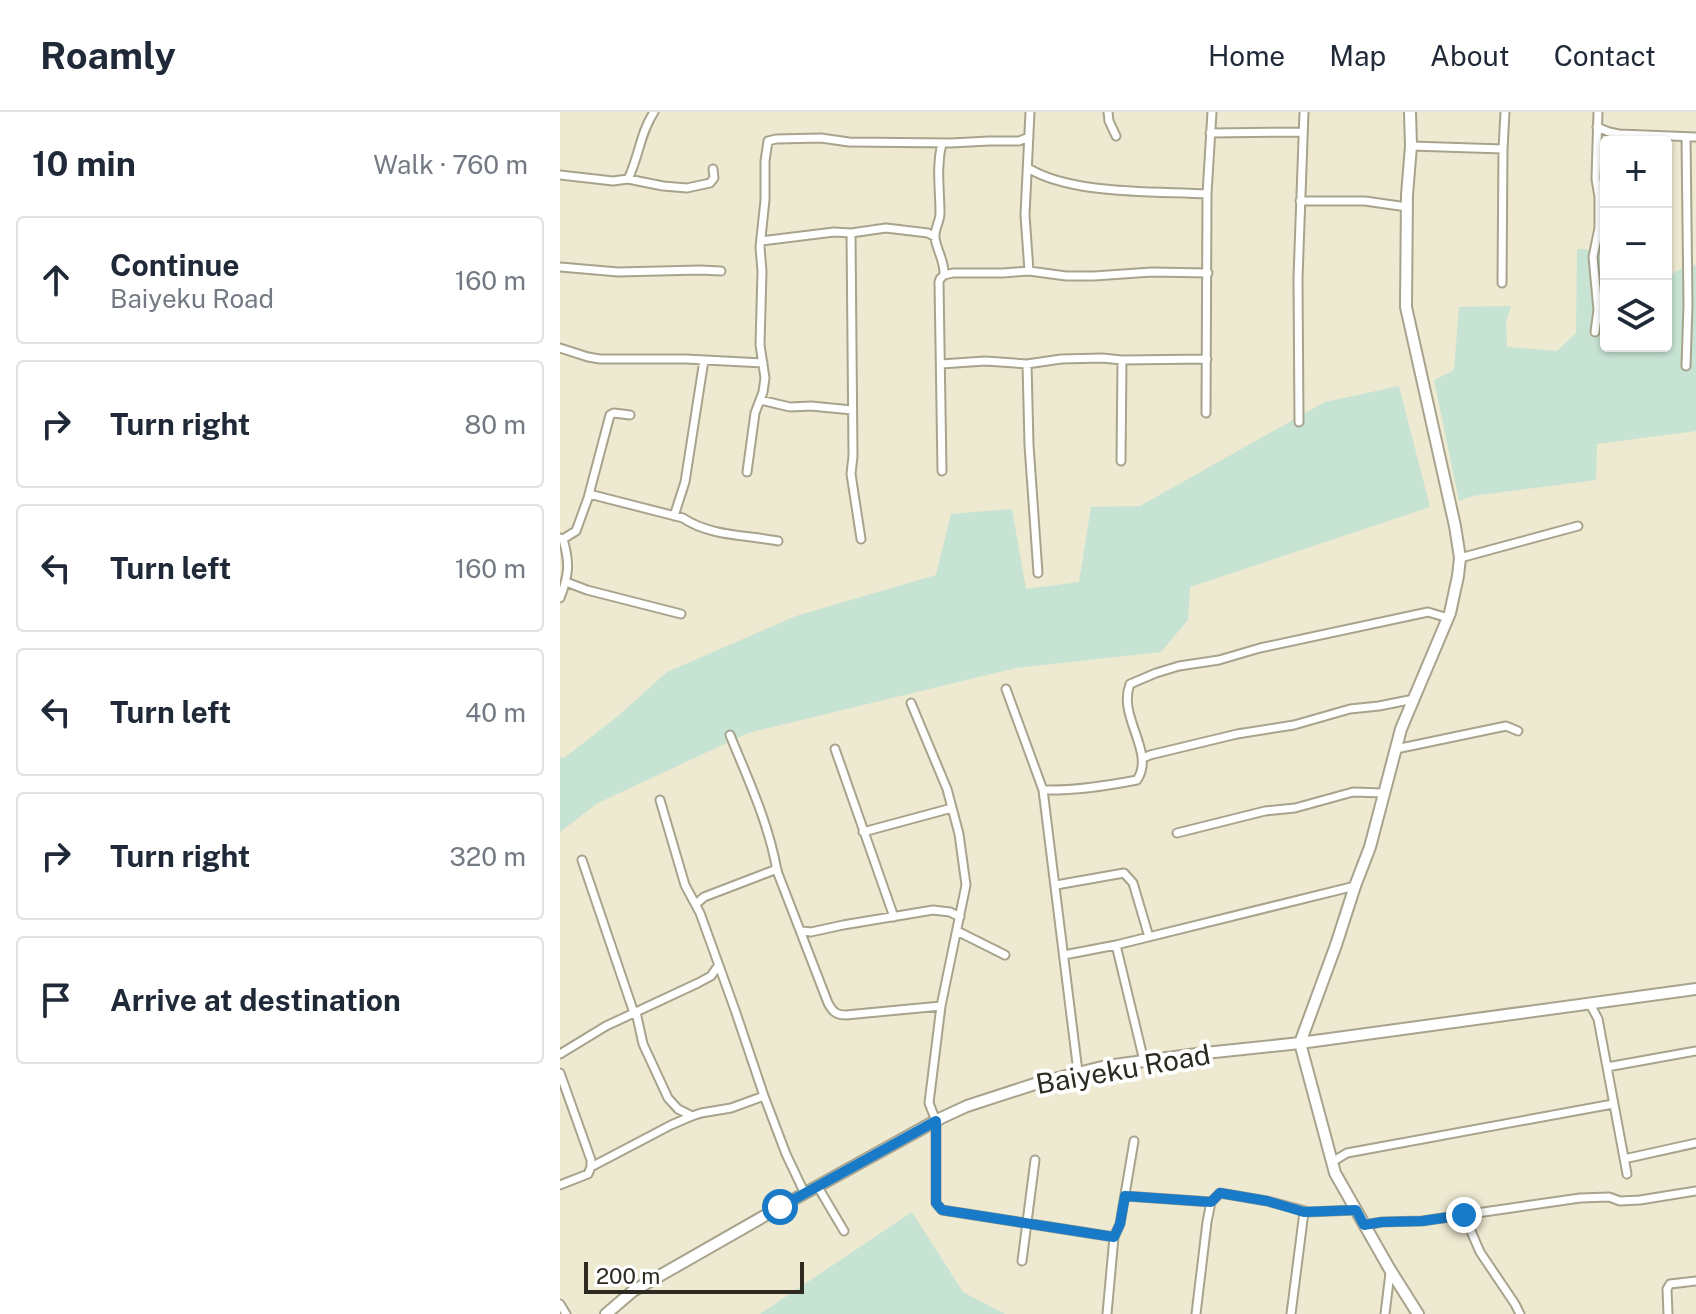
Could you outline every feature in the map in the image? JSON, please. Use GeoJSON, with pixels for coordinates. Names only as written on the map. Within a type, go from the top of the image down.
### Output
{"type":"FeatureCollection","features":[{"type":"Feature","properties":{"kind":"street"},"geometry":{"type":"LineString","coordinates":[[628,179],[636,163],[644,131],[654,112]]}},
{"type":"Feature","properties":{"kind":"street"},"geometry":{"type":"LineString","coordinates":[[1029,271],[1025,215],[1030,112]]}},
{"type":"Feature","properties":{"kind":"street"},"geometry":{"type":"LineString","coordinates":[[1108,112],[1116,136]]}},
{"type":"Feature","properties":{"kind":"street"},"geometry":{"type":"LineString","coordinates":[[1206,413],[1207,194],[1212,112]]}},
{"type":"Feature","properties":{"kind":"street"},"geometry":{"type":"LineString","coordinates":[[1299,422],[1298,278],[1304,112]]}},
{"type":"Feature","properties":{"kind":"street"},"geometry":{"type":"LineString","coordinates":[[1410,112],[1406,307],[1441,459],[1460,558],[1458,576],[1448,618],[1401,729],[1370,847],[1300,1043],[1335,1173],[1418,1314]]}},
{"type":"Feature","properties":{"kind":"street"},"geometry":{"type":"LineString","coordinates":[[1502,283],[1505,112]]}},
{"type":"Feature","properties":{"kind":"street"},"geometry":{"type":"LineString","coordinates":[[1595,332],[1598,310],[1593,257],[1599,228],[1596,179],[1598,112]]}},
{"type":"Feature","properties":{"kind":"street"},"geometry":{"type":"LineString","coordinates":[[1597,127],[1619,134],[1696,137]]}},
{"type":"Feature","properties":{"kind":"street"},"geometry":{"type":"LineString","coordinates":[[1210,133],[1303,132]]}},
{"type":"Feature","properties":{"kind":"street"},"geometry":{"type":"LineString","coordinates":[[747,472],[755,413],[765,378],[760,345],[761,241],[766,148],[770,140],[821,138],[849,142],[942,143],[1019,141],[1029,137]]}},
{"type":"Feature","properties":{"kind":"street"},"geometry":{"type":"LineString","coordinates":[[1686,137],[1686,366]]}},
{"type":"Feature","properties":{"kind":"street"},"geometry":{"type":"LineString","coordinates":[[1019,141],[1028,148]]}},
{"type":"Feature","properties":{"kind":"street"},"geometry":{"type":"LineString","coordinates":[[931,235],[940,215],[938,160],[942,143]]}},
{"type":"Feature","properties":{"kind":"street"},"geometry":{"type":"LineString","coordinates":[[1411,146],[1503,149]]}},
{"type":"Feature","properties":{"kind":"street"},"geometry":{"type":"LineString","coordinates":[[1028,168],[1045,177],[1101,188],[1155,194],[1171,191],[1207,194]]}},
{"type":"Feature","properties":{"kind":"street"},"geometry":{"type":"LineString","coordinates":[[560,175],[613,181],[628,179],[687,188],[710,183],[714,178],[713,169]]}},
{"type":"Feature","properties":{"kind":"street"},"geometry":{"type":"LineString","coordinates":[[1300,201],[1365,201],[1407,207]]}},
{"type":"Feature","properties":{"kind":"street"},"geometry":{"type":"LineString","coordinates":[[761,241],[886,228],[931,235]]}},
{"type":"Feature","properties":{"kind":"street"},"geometry":{"type":"LineString","coordinates":[[851,233],[851,474],[861,539]]}},
{"type":"Feature","properties":{"kind":"street"},"geometry":{"type":"LineString","coordinates":[[931,235],[944,271],[939,282],[942,471]]}},
{"type":"Feature","properties":{"kind":"street"},"geometry":{"type":"LineString","coordinates":[[560,267],[618,272],[721,271]]}},
{"type":"Feature","properties":{"kind":"street"},"geometry":{"type":"LineString","coordinates":[[944,271],[1029,271],[1080,276],[1208,273]]}},
{"type":"Feature","properties":{"kind":"street"},"geometry":{"type":"LineString","coordinates":[[560,348],[600,359],[763,363]]}},
{"type":"Feature","properties":{"kind":"street"},"geometry":{"type":"LineString","coordinates":[[941,364],[985,361],[1027,364],[1102,358],[1207,359]]}},
{"type":"Feature","properties":{"kind":"street"},"geometry":{"type":"LineString","coordinates":[[674,516],[685,482],[704,360]]}},
{"type":"Feature","properties":{"kind":"street"},"geometry":{"type":"LineString","coordinates":[[1121,461],[1122,360]]}},
{"type":"Feature","properties":{"kind":"street"},"geometry":{"type":"LineString","coordinates":[[1027,364],[1038,573]]}},
{"type":"Feature","properties":{"kind":"street"},"geometry":{"type":"LineString","coordinates":[[760,400],[790,407],[852,410]]}},
{"type":"Feature","properties":{"kind":"street"},"geometry":{"type":"LineString","coordinates":[[560,598],[566,582],[569,557],[562,539],[576,531],[610,415],[630,415]]}},
{"type":"Feature","properties":{"kind":"street"},"geometry":{"type":"LineString","coordinates":[[589,494],[683,518],[715,531],[778,541]]}},
{"type":"Feature","properties":{"kind":"street"},"geometry":{"type":"LineString","coordinates":[[1460,558],[1578,526]]}},
{"type":"Feature","properties":{"kind":"street"},"geometry":{"type":"LineString","coordinates":[[566,582],[681,614]]}},
{"type":"Feature","properties":{"kind":"street"},"geometry":{"type":"LineString","coordinates":[[1043,790],[1065,791],[1137,780],[1143,758],[1127,697],[1130,684],[1143,678],[1179,666],[1219,660],[1377,621],[1428,612],[1448,618]]}},
{"type":"Feature","properties":{"kind":"street"},"geometry":{"type":"LineString","coordinates":[[1006,689],[1043,790],[1078,1072]]}},
{"type":"Feature","properties":{"kind":"street"},"geometry":{"type":"LineString","coordinates":[[1143,758],[1237,734],[1294,725],[1350,709],[1414,699]]}},
{"type":"Feature","properties":{"kind":"street"},"geometry":{"type":"LineString","coordinates":[[911,703],[946,785],[959,834],[966,885],[941,1006],[929,1103],[936,1121],[936,1203],[942,1210],[1114,1237]]}},
{"type":"Feature","properties":{"kind":"street"},"geometry":{"type":"LineString","coordinates":[[1396,749],[1506,726],[1518,731]]}},
{"type":"Feature","properties":{"kind":"street"},"geometry":{"type":"LineString","coordinates":[[730,735],[767,829],[777,869],[834,1013],[941,1006]]}},
{"type":"Feature","properties":{"kind":"street"},"geometry":{"type":"LineString","coordinates":[[835,749],[894,917]]}},
{"type":"Feature","properties":{"kind":"street"},"geometry":{"type":"LineString","coordinates":[[1177,833],[1265,811],[1295,808],[1353,792],[1384,793]]}},
{"type":"Feature","properties":{"kind":"street"},"geometry":{"type":"LineString","coordinates":[[660,800],[685,885],[696,904],[764,1096],[805,1194]]}},
{"type":"Feature","properties":{"kind":"street"},"geometry":{"type":"LineString","coordinates":[[863,832],[952,808]]}},
{"type":"Feature","properties":{"kind":"street"},"geometry":{"type":"LineString","coordinates":[[582,860],[635,1012],[643,1044],[672,1105],[692,1116]]}},
{"type":"Feature","properties":{"kind":"street"},"geometry":{"type":"LineString","coordinates":[[696,904],[704,897],[777,869]]}},
{"type":"Feature","properties":{"kind":"street"},"geometry":{"type":"LineString","coordinates":[[1056,885],[1124,873],[1133,883],[1149,937]]}},
{"type":"Feature","properties":{"kind":"street"},"geometry":{"type":"LineString","coordinates":[[1064,955],[1355,886]]}},
{"type":"Feature","properties":{"kind":"street"},"geometry":{"type":"LineString","coordinates":[[801,931],[811,932],[933,910],[960,917]]}},
{"type":"Feature","properties":{"kind":"street"},"geometry":{"type":"LineString","coordinates":[[957,931],[1005,955]]}},
{"type":"Feature","properties":{"kind":"street"},"geometry":{"type":"LineString","coordinates":[[805,942],[811,932]]}},
{"type":"Feature","properties":{"kind":"street"},"geometry":{"type":"LineString","coordinates":[[1116,945],[1144,1061]]}},
{"type":"Feature","properties":{"kind":"street"},"geometry":{"type":"LineString","coordinates":[[561,1052],[606,1026],[711,976],[718,966]]}},
{"type":"Feature","properties":{"kind":"street"},"geometry":{"type":"LineString","coordinates":[[711,976],[723,978]]}},
{"type":"Feature","properties":{"kind":"street","name":"Baiyeku Road"},"geometry":{"type":"LineString","coordinates":[[606,1314],[633,1291],[936,1121],[967,1106],[1038,1083],[1078,1072],[1144,1061],[1696,989]]}},
{"type":"Feature","properties":{"kind":"street"},"geometry":{"type":"LineString","coordinates":[[1595,1003],[1627,1174]]}},
{"type":"Feature","properties":{"kind":"street"},"geometry":{"type":"LineString","coordinates":[[1607,1067],[1696,1051]]}},
{"type":"Feature","properties":{"kind":"street"},"geometry":{"type":"LineString","coordinates":[[560,1073],[591,1160],[588,1174],[560,1185]]}},
{"type":"Feature","properties":{"kind":"street"},"geometry":{"type":"LineString","coordinates":[[591,1167],[692,1116],[731,1108],[764,1096]]}},
{"type":"Feature","properties":{"kind":"street"},"geometry":{"type":"LineString","coordinates":[[1332,1162],[1347,1153],[1613,1104]]}},
{"type":"Feature","properties":{"kind":"street"},"geometry":{"type":"LineString","coordinates":[[1107,1314],[1114,1237],[1120,1224],[1134,1141]]}},
{"type":"Feature","properties":{"kind":"street"},"geometry":{"type":"LineString","coordinates":[[1624,1159],[1696,1143]]}},
{"type":"Feature","properties":{"kind":"street"},"geometry":{"type":"LineString","coordinates":[[1328,1148],[1347,1153]]}},
{"type":"Feature","properties":{"kind":"street"},"geometry":{"type":"LineString","coordinates":[[1022,1261],[1035,1160]]}},
{"type":"Feature","properties":{"kind":"street"},"geometry":{"type":"LineString","coordinates":[[818,1187],[844,1231]]}},
{"type":"Feature","properties":{"kind":"street"},"geometry":{"type":"LineString","coordinates":[[1364,1225],[1422,1221],[1580,1198],[1609,1197],[1628,1201],[1696,1191]]}},
{"type":"Feature","properties":{"kind":"street"},"geometry":{"type":"LineString","coordinates":[[1196,1314],[1207,1222],[1211,1202],[1220,1193],[1267,1201],[1304,1212],[1356,1210]]}},
{"type":"Feature","properties":{"kind":"street"},"geometry":{"type":"LineString","coordinates":[[1125,1196],[1211,1202]]}},
{"type":"Feature","properties":{"kind":"street"},"geometry":{"type":"LineString","coordinates":[[1291,1314],[1304,1212]]}},
{"type":"Feature","properties":{"kind":"street"},"geometry":{"type":"LineString","coordinates":[[1464,1215],[1480,1252],[1520,1314]]}},
{"type":"Feature","properties":{"kind":"street"},"geometry":{"type":"LineString","coordinates":[[1385,1314],[1391,1271]]}},
{"type":"Feature","properties":{"kind":"street"},"geometry":{"type":"LineString","coordinates":[[1668,1314],[1667,1286],[1696,1281]]}},
{"type":"Feature","properties":{"kind":"street"},"geometry":{"type":"LineString","coordinates":[[560,1304],[566,1314]]}},
{"type":"Feature","properties":{"kind":"green space"},"geometry":{"type":"Polygon","coordinates":[[[1577,249],[1600,250],[1600,352],[1672,352],[1672,274],[1696,265],[1696,431],[1597,444],[1596,480],[1473,496],[1459,501],[1434,380],[1454,370],[1459,307],[1511,306],[1506,322],[1507,347],[1557,351],[1576,333],[1577,249]]]}},
{"type":"Feature","properties":{"kind":"green space"},"geometry":{"type":"Polygon","coordinates":[[[1399,386],[1430,507],[1190,587],[1188,620],[1161,652],[1016,668],[748,733],[598,803],[560,832],[560,757],[564,758],[618,716],[667,672],[796,616],[936,575],[951,514],[1012,509],[1026,589],[1079,582],[1091,507],[1140,506],[1325,402],[1399,386]]]}},
{"type":"Feature","properties":{"kind":"green space"},"geometry":{"type":"Polygon","coordinates":[[[912,1212],[963,1292],[1005,1314],[760,1314],[912,1212]]]}},
{"type":"Feature","properties":{"kind":"route"},"geometry":{"type":"LineString","coordinates":[[780,1207],[936,1121],[936,1203],[942,1210],[1114,1237],[1120,1224],[1125,1196],[1211,1202],[1220,1193],[1267,1201],[1304,1212],[1356,1210],[1364,1225],[1464,1215]]}}]}
